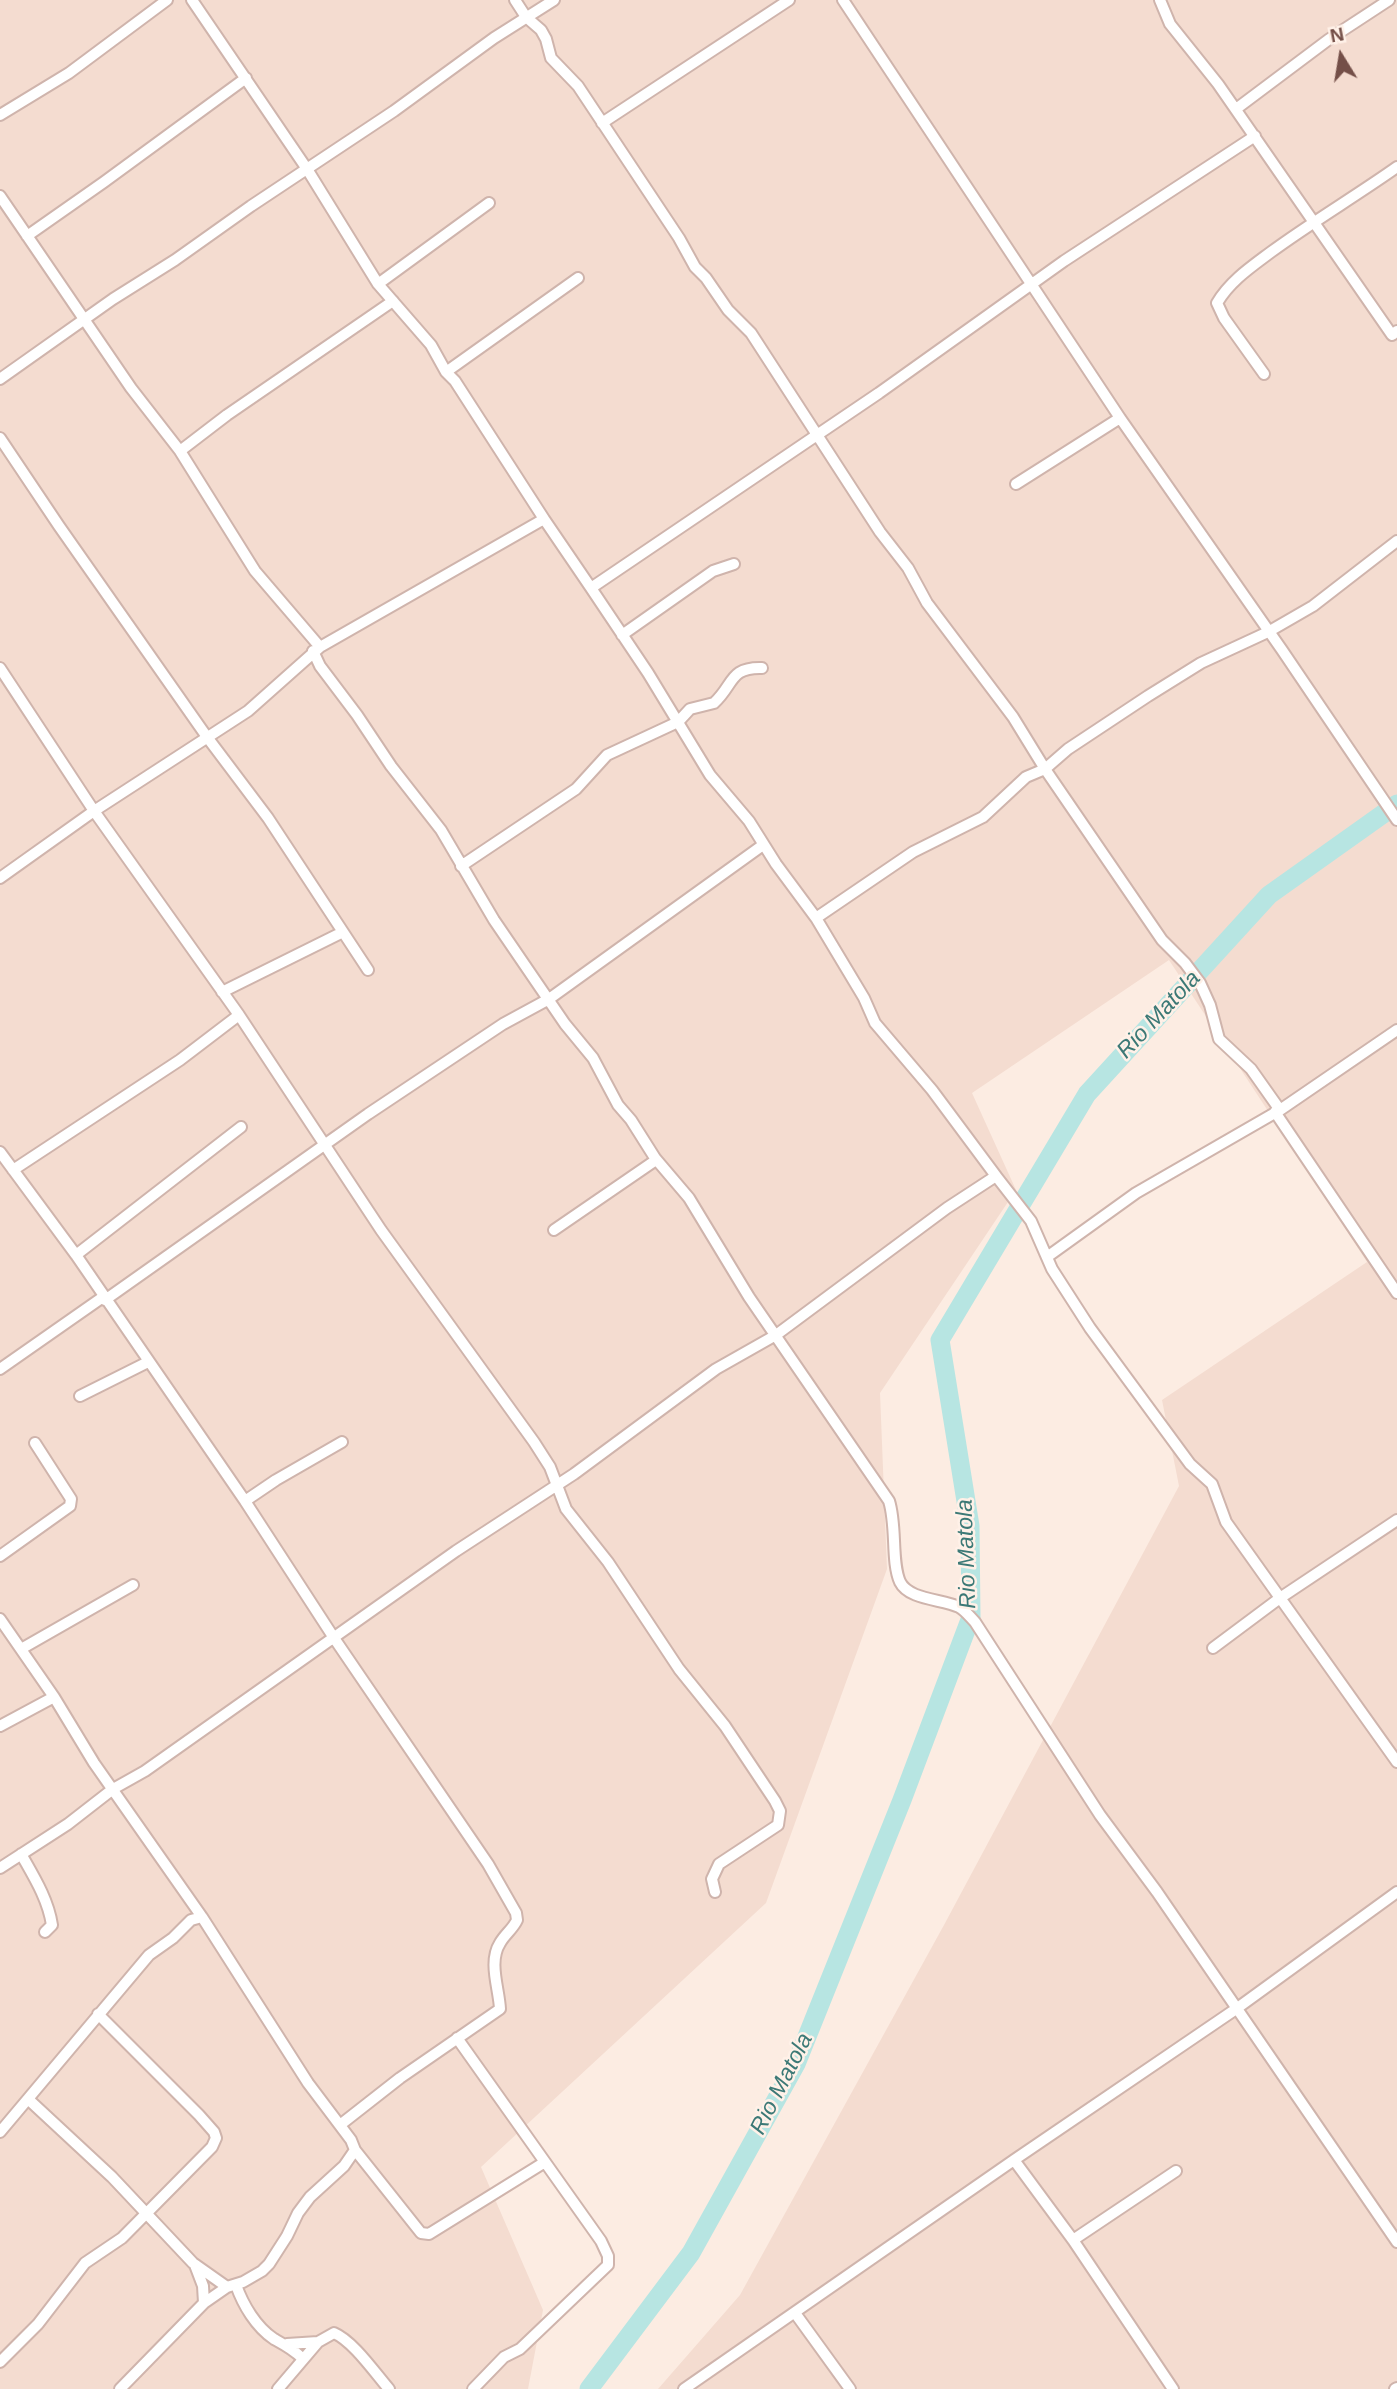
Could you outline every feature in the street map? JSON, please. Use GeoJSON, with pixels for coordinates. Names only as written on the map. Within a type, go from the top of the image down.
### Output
{"type":"FeatureCollection","features":[{"type":"Feature","properties":{"kind":"street"},"geometry":{"type":"LineString","coordinates":[[0,115],[92,57],[167,0]]}},
{"type":"Feature","properties":{"kind":"street"},"geometry":{"type":"LineString","coordinates":[[192,0],[307,169],[378,284],[431,345],[446,372],[455,381],[622,635],[710,775],[749,821],[763,845],[816,918],[864,998],[875,1023],[932,1090],[1031,1221],[1064,1288],[1090,1328],[1189,1464],[1212,1484],[1226,1522],[1397,1762]]}},
{"type":"Feature","properties":{"kind":"street"},"geometry":{"type":"LineString","coordinates":[[514,0],[527,18],[541,30],[551,58],[578,86],[679,238],[695,267],[728,310],[751,333],[880,532],[908,568],[927,603],[1013,717],[1162,940],[1200,983],[1210,1005],[1219,1039],[1251,1069],[1397,1293]]}},
{"type":"Feature","properties":{"kind":"street"},"geometry":{"type":"LineString","coordinates":[[0,379],[554,0]]}},
{"type":"Feature","properties":{"kind":"street"},"geometry":{"type":"LineString","coordinates":[[602,123],[789,0]]}},
{"type":"Feature","properties":{"kind":"street"},"geometry":{"type":"LineString","coordinates":[[844,0],[1121,418],[1397,820]]}},
{"type":"Feature","properties":{"kind":"street"},"geometry":{"type":"LineString","coordinates":[[1160,0],[1170,24],[1236,109],[1395,336]]}},
{"type":"Feature","properties":{"kind":"street"},"geometry":{"type":"LineString","coordinates":[[1236,109],[1328,40],[1389,0]]}},
{"type":"Feature","properties":{"kind":"street"},"geometry":{"type":"LineString","coordinates":[[27,236],[246,78]]}},
{"type":"Feature","properties":{"kind":"street"},"geometry":{"type":"LineString","coordinates":[[591,588],[1137,212],[1255,136]]}},
{"type":"Feature","properties":{"kind":"street"},"geometry":{"type":"LineString","coordinates":[[1264,374],[1224,318],[1217,303],[1224,291],[1240,275],[1314,220],[1397,167]]}},
{"type":"Feature","properties":{"kind":"street"},"geometry":{"type":"LineString","coordinates":[[0,196],[84,319],[180,451],[254,571],[316,649],[320,666],[402,781],[441,830],[494,920],[548,999],[593,1058],[618,1105],[631,1120],[656,1160],[689,1198],[749,1297],[889,1501],[901,1584],[911,1592],[960,1607],[975,1622],[1100,1815],[1157,1892],[1397,2242]]}},
{"type":"Feature","properties":{"kind":"street"},"geometry":{"type":"LineString","coordinates":[[378,284],[489,203]]}},
{"type":"Feature","properties":{"kind":"street"},"geometry":{"type":"LineString","coordinates":[[446,372],[578,278]]}},
{"type":"Feature","properties":{"kind":"street"},"geometry":{"type":"LineString","coordinates":[[180,451],[227,415],[393,301]]}},
{"type":"Feature","properties":{"kind":"street"},"geometry":{"type":"LineString","coordinates":[[1016,484],[1121,418]]}},
{"type":"Feature","properties":{"kind":"street"},"geometry":{"type":"LineString","coordinates":[[0,438],[207,737],[268,818],[368,970]]}},
{"type":"Feature","properties":{"kind":"street"},"geometry":{"type":"LineString","coordinates":[[0,878],[93,811],[248,711],[316,649],[544,519]]}},
{"type":"Feature","properties":{"kind":"street"},"geometry":{"type":"LineString","coordinates":[[816,918],[914,852],[983,817],[1026,777],[1045,768],[1068,749],[1098,732],[1116,716],[1201,663],[1268,632],[1313,606],[1397,541]]}},
{"type":"Feature","properties":{"kind":"street"},"geometry":{"type":"LineString","coordinates":[[622,635],[713,570],[734,564]]}},
{"type":"Feature","properties":{"kind":"street"},"geometry":{"type":"LineString","coordinates":[[302,661],[320,666]]}},
{"type":"Feature","properties":{"kind":"street"},"geometry":{"type":"LineString","coordinates":[[0,668],[93,811],[239,1015],[405,1264],[534,1442],[550,1467],[566,1509],[608,1562],[679,1669],[725,1726],[780,1811],[778,1825],[719,1864],[712,1879],[715,1892]]}},
{"type":"Feature","properties":{"kind":"street"},"geometry":{"type":"LineString","coordinates":[[461,866],[576,789],[607,755],[678,722],[690,709],[714,703],[733,676],[741,670],[762,668]]}},
{"type":"Feature","properties":{"kind":"street"},"geometry":{"type":"LineString","coordinates":[[0,1368],[368,1114],[503,1024],[548,999],[763,845]]}},
{"type":"Feature","properties":{"kind":"street"},"geometry":{"type":"LineString","coordinates":[[222,992],[343,932]]}},
{"type":"Feature","properties":{"kind":"street"},"geometry":{"type":"LineString","coordinates":[[13,1170],[180,1060],[239,1015]]}},
{"type":"Feature","properties":{"kind":"street"},"geometry":{"type":"LineString","coordinates":[[1047,1257],[1136,1193],[1277,1111],[1397,1030]]}},
{"type":"Feature","properties":{"kind":"street"},"geometry":{"type":"LineString","coordinates":[[76,1255],[240,1127]]}},
{"type":"Feature","properties":{"kind":"street"},"geometry":{"type":"LineString","coordinates":[[0,1152],[76,1255],[246,1501],[334,1638],[488,1864],[516,1913],[517,1920],[499,1943],[496,1955],[494,1970],[500,2009],[400,2078],[340,2125]]}},
{"type":"Feature","properties":{"kind":"street"},"geometry":{"type":"LineString","coordinates":[[554,1230],[656,1160]]}},
{"type":"Feature","properties":{"kind":"street"},"geometry":{"type":"LineString","coordinates":[[0,1868],[68,1824],[113,1789],[145,1771],[456,1551],[557,1485],[716,1369],[776,1335],[947,1208],[996,1176]]}},
{"type":"Feature","properties":{"kind":"street"},"geometry":{"type":"LineString","coordinates":[[80,1396],[148,1362]]}},
{"type":"Feature","properties":{"kind":"street"},"geometry":{"type":"LineString","coordinates":[[246,1501],[276,1480],[342,1442]]}},
{"type":"Feature","properties":{"kind":"street"},"geometry":{"type":"LineString","coordinates":[[0,1556],[70,1506],[71,1499],[34,1443]]}},
{"type":"Feature","properties":{"kind":"street"},"geometry":{"type":"LineString","coordinates":[[1213,1648],[1280,1598],[1397,1520]]}},
{"type":"Feature","properties":{"kind":"street"},"geometry":{"type":"LineString","coordinates":[[21,1649],[133,1585]]}},
{"type":"Feature","properties":{"kind":"street"},"geometry":{"type":"LineString","coordinates":[[0,1619],[54,1697],[94,1763],[192,1904],[196,1918],[308,2083],[351,2140],[355,2150],[421,2233],[429,2234],[545,2162]]}},
{"type":"Feature","properties":{"kind":"street"},"geometry":{"type":"LineString","coordinates":[[0,1726],[54,1697]]}},
{"type":"Feature","properties":{"kind":"street"},"geometry":{"type":"LineString","coordinates":[[21,1854],[42,1892],[50,1914],[52,1925],[45,1933]]}},
{"type":"Feature","properties":{"kind":"street"},"geometry":{"type":"LineString","coordinates":[[684,2389],[1237,2009],[1397,1892]]}},
{"type":"Feature","properties":{"kind":"street"},"geometry":{"type":"LineString","coordinates":[[0,2131],[149,1955],[196,1918]]}},
{"type":"Feature","properties":{"kind":"street"},"geometry":{"type":"LineString","coordinates":[[0,2362],[38,2324],[85,2263],[122,2238],[212,2147],[216,2135],[98,2014]]}},
{"type":"Feature","properties":{"kind":"street"},"geometry":{"type":"LineString","coordinates":[[457,2038],[601,2241],[608,2256],[608,2264],[520,2350],[504,2357],[473,2389]]}},
{"type":"Feature","properties":{"kind":"street"},"geometry":{"type":"LineString","coordinates":[[28,2099],[112,2177],[193,2263],[231,2286],[264,2330],[273,2338],[287,2344],[302,2358]]}},
{"type":"Feature","properties":{"kind":"street"},"geometry":{"type":"LineString","coordinates":[[120,2389],[204,2303],[270,2264],[298,2213],[310,2197],[344,2166],[355,2150]]}},
{"type":"Feature","properties":{"kind":"street"},"geometry":{"type":"LineString","coordinates":[[1014,2160],[1073,2240],[1173,2389]]}},
{"type":"Feature","properties":{"kind":"street"},"geometry":{"type":"LineString","coordinates":[[1073,2240],[1176,2171]]}},
{"type":"Feature","properties":{"kind":"street"},"geometry":{"type":"LineString","coordinates":[[193,2263],[203,2286],[204,2303]]}},
{"type":"Feature","properties":{"kind":"street"},"geometry":{"type":"LineString","coordinates":[[795,2313],[850,2389]]}},
{"type":"Feature","properties":{"kind":"street"},"geometry":{"type":"LineString","coordinates":[[278,2389],[318,2342],[330,2334],[336,2334],[368,2363],[389,2389]]}},
{"type":"Feature","properties":{"kind":"street"},"geometry":{"type":"LineString","coordinates":[[287,2344],[318,2342]]}},
{"type":"Feature","properties":{"kind":"shaded area"},"geometry":{"type":"Polygon","coordinates":[[[0,0],[1397,0],[1397,2389],[658,2389],[740,2295],[944,1925],[1179,1486],[1162,1400],[1367,1262],[1169,960],[972,1093],[1016,1190],[880,1393],[887,1569],[766,1903],[481,2167],[543,2310],[528,2389],[0,2389],[0,0]]]}},
{"type":"Feature","properties":{"kind":"waterway","name":"Rio Matola"},"geometry":{"type":"LineString","coordinates":[[589,2389],[691,2253],[796,2064],[902,1800],[971,1617],[970,1526],[940,1340],[1087,1094],[1269,895],[1397,804]]}}]}
